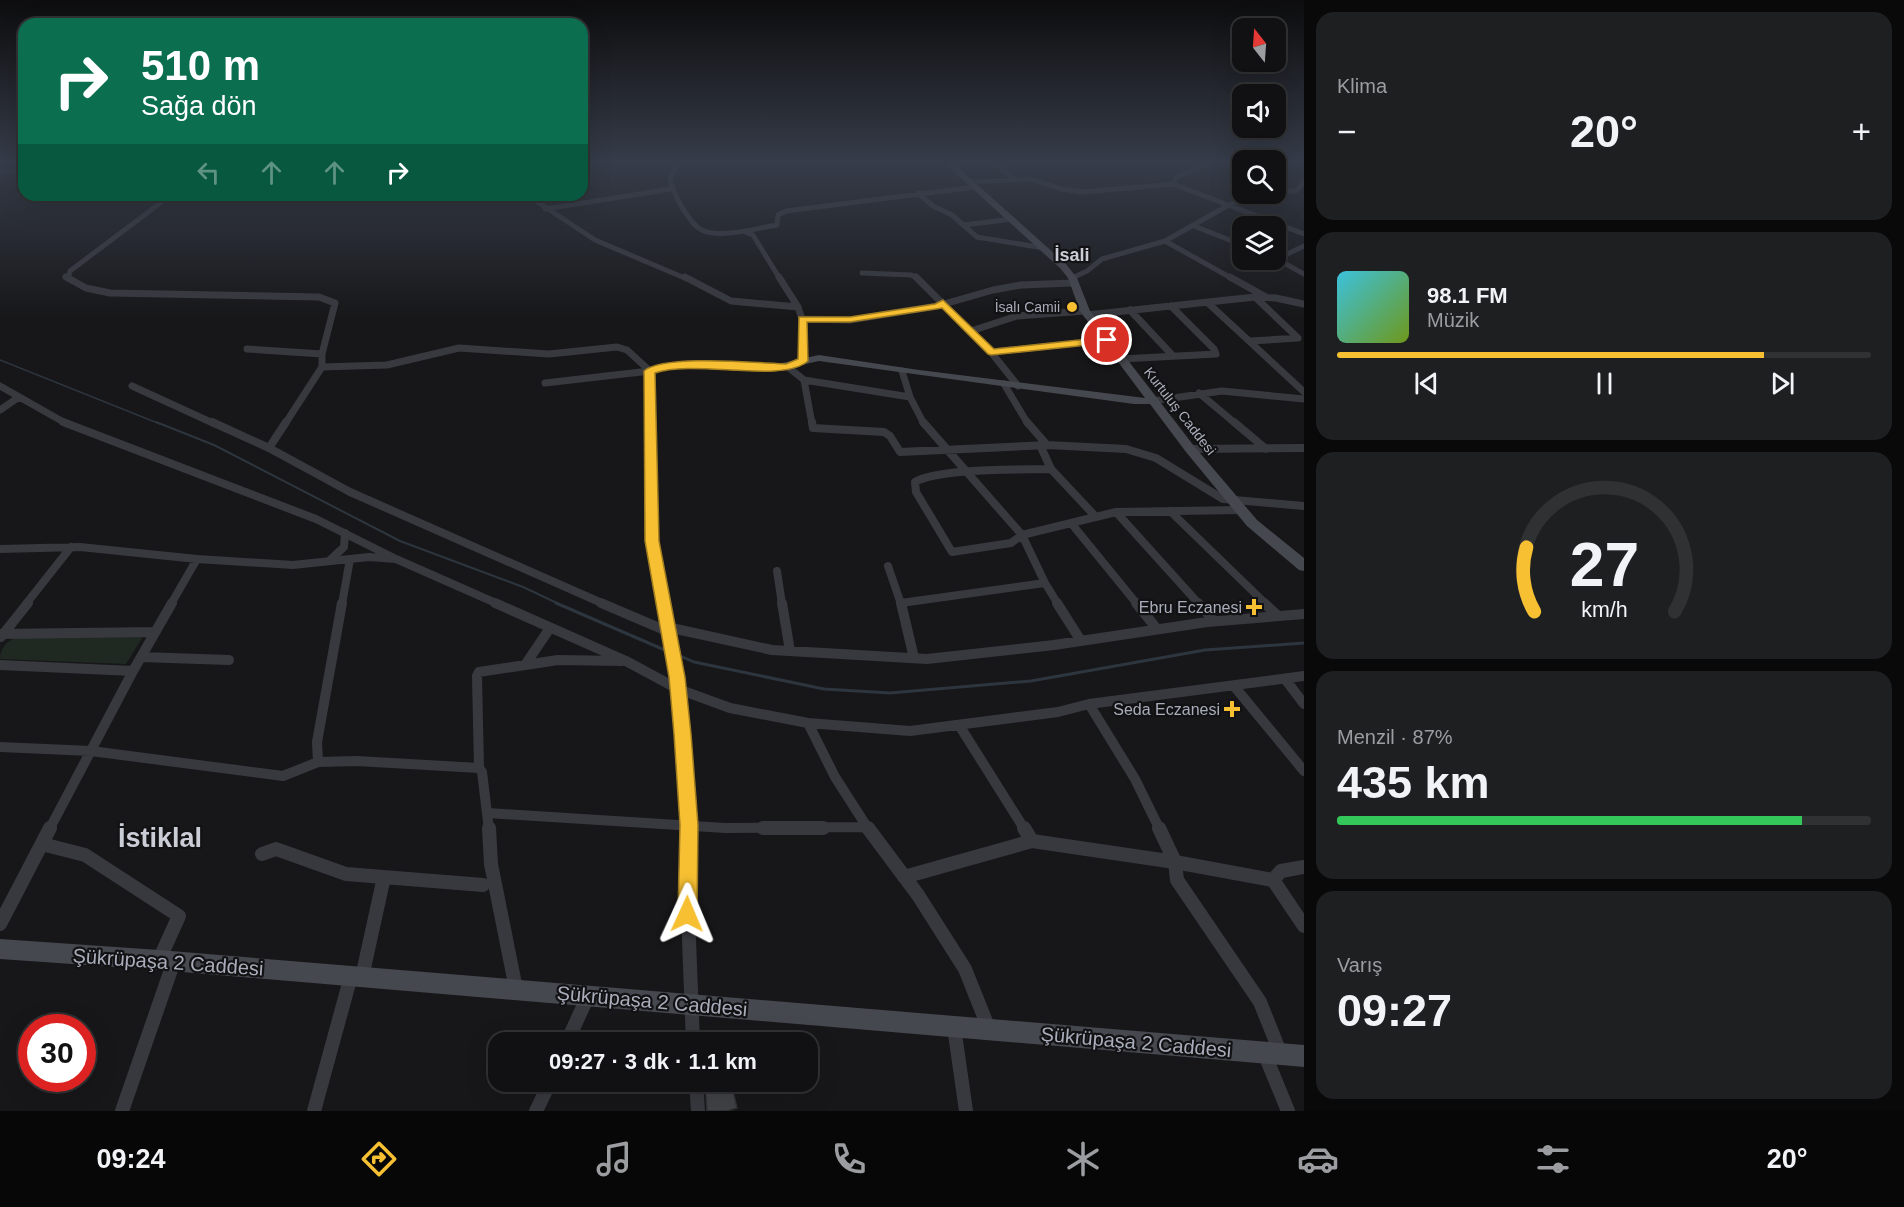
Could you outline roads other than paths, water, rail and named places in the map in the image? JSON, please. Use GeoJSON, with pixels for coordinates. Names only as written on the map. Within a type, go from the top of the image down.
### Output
{"type":"FeatureCollection","features":[{"type":"Feature","properties":{"kind":"main road","name":"Kurtuluş Caddesi"},"geometry":{"type":"LineString","coordinates":[[1005,214],[1063,266],[1072,280],[1086,313],[1152,401],[1252,523],[1304,566]]}},
{"type":"Feature","properties":{"kind":"main road"},"geometry":{"type":"LineString","coordinates":[[677,683],[652,541],[650,371],[662,367],[692,365],[788,367],[819,358],[1134,401],[1152,401]]}},
{"type":"Feature","properties":{"kind":"main road","name":"Şükrüpaşa 2 Caddesi"},"geometry":{"type":"LineString","coordinates":[[0,949],[356,976],[1304,1056]]}},
{"type":"Feature","properties":{"kind":"street"},"geometry":{"type":"LineString","coordinates":[[146,214],[70,271],[66,278],[86,288],[110,293],[319,297],[333,300],[335,303],[322,354],[322,367],[269,448]]}},
{"type":"Feature","properties":{"kind":"street"},"geometry":{"type":"LineString","coordinates":[[553,214],[596,240],[681,275],[731,301],[798,306]]}},
{"type":"Feature","properties":{"kind":"street"},"geometry":{"type":"LineString","coordinates":[[689,214],[701,231],[743,231],[777,225],[778,215],[780,214]]}},
{"type":"Feature","properties":{"kind":"street"},"geometry":{"type":"LineString","coordinates":[[950,214],[976,237],[1044,248]]}},
{"type":"Feature","properties":{"kind":"street"},"geometry":{"type":"LineString","coordinates":[[802,319],[850,320],[938,306],[1021,285],[1072,280],[1102,259],[1165,241],[1214,214]]}},
{"type":"Feature","properties":{"kind":"street"},"geometry":{"type":"LineString","coordinates":[[1249,214],[1304,234]]}},
{"type":"Feature","properties":{"kind":"street"},"geometry":{"type":"LineString","coordinates":[[964,225],[1011,219]]}},
{"type":"Feature","properties":{"kind":"street"},"geometry":{"type":"LineString","coordinates":[[1194,226],[1232,241]]}},
{"type":"Feature","properties":{"kind":"street"},"geometry":{"type":"LineString","coordinates":[[743,231],[753,235],[798,306],[802,319],[803,361]]}},
{"type":"Feature","properties":{"kind":"street"},"geometry":{"type":"LineString","coordinates":[[1165,241],[1266,297]]}},
{"type":"Feature","properties":{"kind":"street"},"geometry":{"type":"LineString","coordinates":[[1286,254],[1304,246]]}},
{"type":"Feature","properties":{"kind":"street"},"geometry":{"type":"LineString","coordinates":[[1286,264],[1304,274]]}},
{"type":"Feature","properties":{"kind":"street"},"geometry":{"type":"LineString","coordinates":[[862,273],[911,276],[919,279],[991,352],[1018,386]]}},
{"type":"Feature","properties":{"kind":"street"},"geometry":{"type":"LineString","coordinates":[[1255,297],[1301,340]]}},
{"type":"Feature","properties":{"kind":"street"},"geometry":{"type":"LineString","coordinates":[[971,331],[1017,316],[1130,310],[1255,297],[1304,304]]}},
{"type":"Feature","properties":{"kind":"street"},"geometry":{"type":"LineString","coordinates":[[1208,303],[1251,340],[1304,392]]}},
{"type":"Feature","properties":{"kind":"street"},"geometry":{"type":"LineString","coordinates":[[1121,359],[1216,354],[1171,306]]}},
{"type":"Feature","properties":{"kind":"street"},"geometry":{"type":"LineString","coordinates":[[1130,310],[1173,356]]}},
{"type":"Feature","properties":{"kind":"street"},"geometry":{"type":"LineString","coordinates":[[991,352],[1107,340]]}},
{"type":"Feature","properties":{"kind":"street"},"geometry":{"type":"LineString","coordinates":[[1251,340],[1301,340]]}},
{"type":"Feature","properties":{"kind":"street"},"geometry":{"type":"LineString","coordinates":[[322,367],[387,365],[459,348],[549,354],[616,347],[627,350],[650,371]]}},
{"type":"Feature","properties":{"kind":"street"},"geometry":{"type":"LineString","coordinates":[[247,349],[322,354]]}},
{"type":"Feature","properties":{"kind":"street"},"geometry":{"type":"LineString","coordinates":[[788,367],[804,380],[910,397]]}},
{"type":"Feature","properties":{"kind":"street"},"geometry":{"type":"LineString","coordinates":[[545,383],[650,371]]}},
{"type":"Feature","properties":{"kind":"street"},"geometry":{"type":"LineString","coordinates":[[902,371],[910,397],[923,422],[1022,535],[1046,583],[1081,641]]}},
{"type":"Feature","properties":{"kind":"street"},"geometry":{"type":"LineString","coordinates":[[804,380],[813,428],[884,432],[890,436],[900,453],[1043,445],[1137,451],[1156,458],[1222,499],[1304,506]]}},
{"type":"Feature","properties":{"kind":"street"},"geometry":{"type":"LineString","coordinates":[[1004,384],[1043,445],[1051,469],[1095,516]]}},
{"type":"Feature","properties":{"kind":"street"},"geometry":{"type":"LineString","coordinates":[[0,386],[73,427],[278,502],[396,560],[730,708],[808,723],[910,731],[1058,712],[1089,704],[1304,676]]}},
{"type":"Feature","properties":{"kind":"street"},"geometry":{"type":"LineString","coordinates":[[132,386],[269,448],[351,492],[441,534],[669,632],[772,650],[914,658],[1081,641],[1214,621],[1304,614]]}},
{"type":"Feature","properties":{"kind":"street"},"geometry":{"type":"LineString","coordinates":[[1152,401],[1199,393],[1248,392],[1304,399]]}},
{"type":"Feature","properties":{"kind":"street"},"geometry":{"type":"LineString","coordinates":[[1199,393],[1266,449]]}},
{"type":"Feature","properties":{"kind":"street"},"geometry":{"type":"LineString","coordinates":[[0,410],[19,397]]}},
{"type":"Feature","properties":{"kind":"street"},"geometry":{"type":"LineString","coordinates":[[1190,449],[1304,448]]}},
{"type":"Feature","properties":{"kind":"street"},"geometry":{"type":"LineString","coordinates":[[1051,469],[968,472],[922,478],[915,482],[916,492],[952,552],[1011,543],[1022,535],[1116,512],[1241,510]]}},
{"type":"Feature","properties":{"kind":"street"},"geometry":{"type":"LineString","coordinates":[[1170,511],[1278,616]]}},
{"type":"Feature","properties":{"kind":"street"},"geometry":{"type":"LineString","coordinates":[[1116,512],[1214,621]]}},
{"type":"Feature","properties":{"kind":"street"},"geometry":{"type":"LineString","coordinates":[[1071,523],[1156,629]]}},
{"type":"Feature","properties":{"kind":"street"},"geometry":{"type":"LineString","coordinates":[[326,562],[344,547],[345,533]]}},
{"type":"Feature","properties":{"kind":"street"},"geometry":{"type":"LineString","coordinates":[[0,549],[71,548],[293,565],[369,557],[396,560]]}},
{"type":"Feature","properties":{"kind":"street"},"geometry":{"type":"LineString","coordinates":[[1,636],[71,548]]}},
{"type":"Feature","properties":{"kind":"street"},"geometry":{"type":"LineString","coordinates":[[0,924],[133,671],[197,559]]}},
{"type":"Feature","properties":{"kind":"street"},"geometry":{"type":"LineString","coordinates":[[318,762],[317,742],[350,559]]}},
{"type":"Feature","properties":{"kind":"street"},"geometry":{"type":"LineString","coordinates":[[888,566],[901,603],[914,658]]}},
{"type":"Feature","properties":{"kind":"street"},"geometry":{"type":"LineString","coordinates":[[777,571],[790,651]]}},
{"type":"Feature","properties":{"kind":"street"},"geometry":{"type":"LineString","coordinates":[[901,603],[1046,583]]}},
{"type":"Feature","properties":{"kind":"street"},"geometry":{"type":"LineString","coordinates":[[525,665],[550,628]]}},
{"type":"Feature","properties":{"kind":"street"},"geometry":{"type":"LineString","coordinates":[[1,636],[155,632]]}},
{"type":"Feature","properties":{"kind":"street"},"geometry":{"type":"LineString","coordinates":[[141,657],[229,660]]}},
{"type":"Feature","properties":{"kind":"street"},"geometry":{"type":"LineString","coordinates":[[516,990],[491,864],[488,813],[482,772],[479,768],[477,676],[479,672],[558,660],[626,661]]}},
{"type":"Feature","properties":{"kind":"street"},"geometry":{"type":"LineString","coordinates":[[0,665],[133,671]]}},
{"type":"Feature","properties":{"kind":"street"},"geometry":{"type":"LineString","coordinates":[[1284,679],[1304,704]]}},
{"type":"Feature","properties":{"kind":"street"},"geometry":{"type":"LineString","coordinates":[[677,683],[689,825],[687,914],[692,1032]]}},
{"type":"Feature","properties":{"kind":"street"},"geometry":{"type":"LineString","coordinates":[[1234,686],[1304,771]]}},
{"type":"Feature","properties":{"kind":"street"},"geometry":{"type":"LineString","coordinates":[[1089,704],[1135,779],[1175,862],[1177,880],[1260,1002],[1288,1111]]}},
{"type":"Feature","properties":{"kind":"street"},"geometry":{"type":"LineString","coordinates":[[808,723],[835,777],[867,826],[918,895],[965,969],[990,1030]]}},
{"type":"Feature","properties":{"kind":"street"},"geometry":{"type":"LineString","coordinates":[[959,725],[1032,841]]}},
{"type":"Feature","properties":{"kind":"street"},"geometry":{"type":"LineString","coordinates":[[0,747],[91,751],[284,776],[318,762],[357,761],[479,768]]}},
{"type":"Feature","properties":{"kind":"street"},"geometry":{"type":"LineString","coordinates":[[488,813],[689,825],[815,829],[867,826]]}},
{"type":"Feature","properties":{"kind":"street"},"geometry":{"type":"LineString","coordinates":[[904,877],[1032,841],[1175,862],[1273,880],[1304,926]]}},
{"type":"Feature","properties":{"kind":"street"},"geometry":{"type":"LineString","coordinates":[[42,844],[86,855],[178,916],[122,1111]]}},
{"type":"Feature","properties":{"kind":"street"},"geometry":{"type":"LineString","coordinates":[[262,854],[276,849],[346,874],[483,885]]}},
{"type":"Feature","properties":{"kind":"street"},"geometry":{"type":"LineString","coordinates":[[1273,880],[1281,872],[1304,867]]}},
{"type":"Feature","properties":{"kind":"street"},"geometry":{"type":"LineString","coordinates":[[314,1111],[384,877]]}},
{"type":"Feature","properties":{"kind":"street"},"geometry":{"type":"LineString","coordinates":[[572,1032],[588,996]]}},
{"type":"Feature","properties":{"kind":"street"},"geometry":{"type":"LineString","coordinates":[[954,1027],[966,1111]]}},
{"type":"Feature","properties":{"kind":"street"},"geometry":{"type":"LineString","coordinates":[[536,1111],[545,1092]]}},
{"type":"Feature","properties":{"kind":"street"},"geometry":{"type":"LineString","coordinates":[[697,1092],[698,1111]]}},
{"type":"Feature","properties":{"kind":"waterway"},"geometry":{"type":"LineString","coordinates":[[0,360],[160,424]]}},
{"type":"Feature","properties":{"kind":"waterway"},"geometry":{"type":"LineString","coordinates":[[156,422],[214,445],[400,541],[523,587],[559,604]]}},
{"type":"Feature","properties":{"kind":"waterway"},"geometry":{"type":"LineString","coordinates":[[556,603],[667,651]]}},
{"type":"Feature","properties":{"kind":"waterway"},"geometry":{"type":"LineString","coordinates":[[678,655],[694,662],[824,689],[890,693],[1031,681],[1205,650],[1304,643]]}},
{"type":"Feature","properties":{"kind":"place","name":"İsalı Camii"},"geometry":{"type":"Point","coordinates":[1072,307]}},
{"type":"Feature","properties":{"kind":"place","name":"Ebru Eczanesi"},"geometry":{"type":"Point","coordinates":[1254,607]}},
{"type":"Feature","properties":{"kind":"place","name":"Seda Eczanesi"},"geometry":{"type":"Point","coordinates":[1232,709]}},
{"type":"Feature","properties":{"kind":"district","name":"İsali"},"geometry":{"type":"Point","coordinates":[1072,255]}},
{"type":"Feature","properties":{"kind":"district","name":"İstiklal"},"geometry":{"type":"Point","coordinates":[160,838]}}]}
